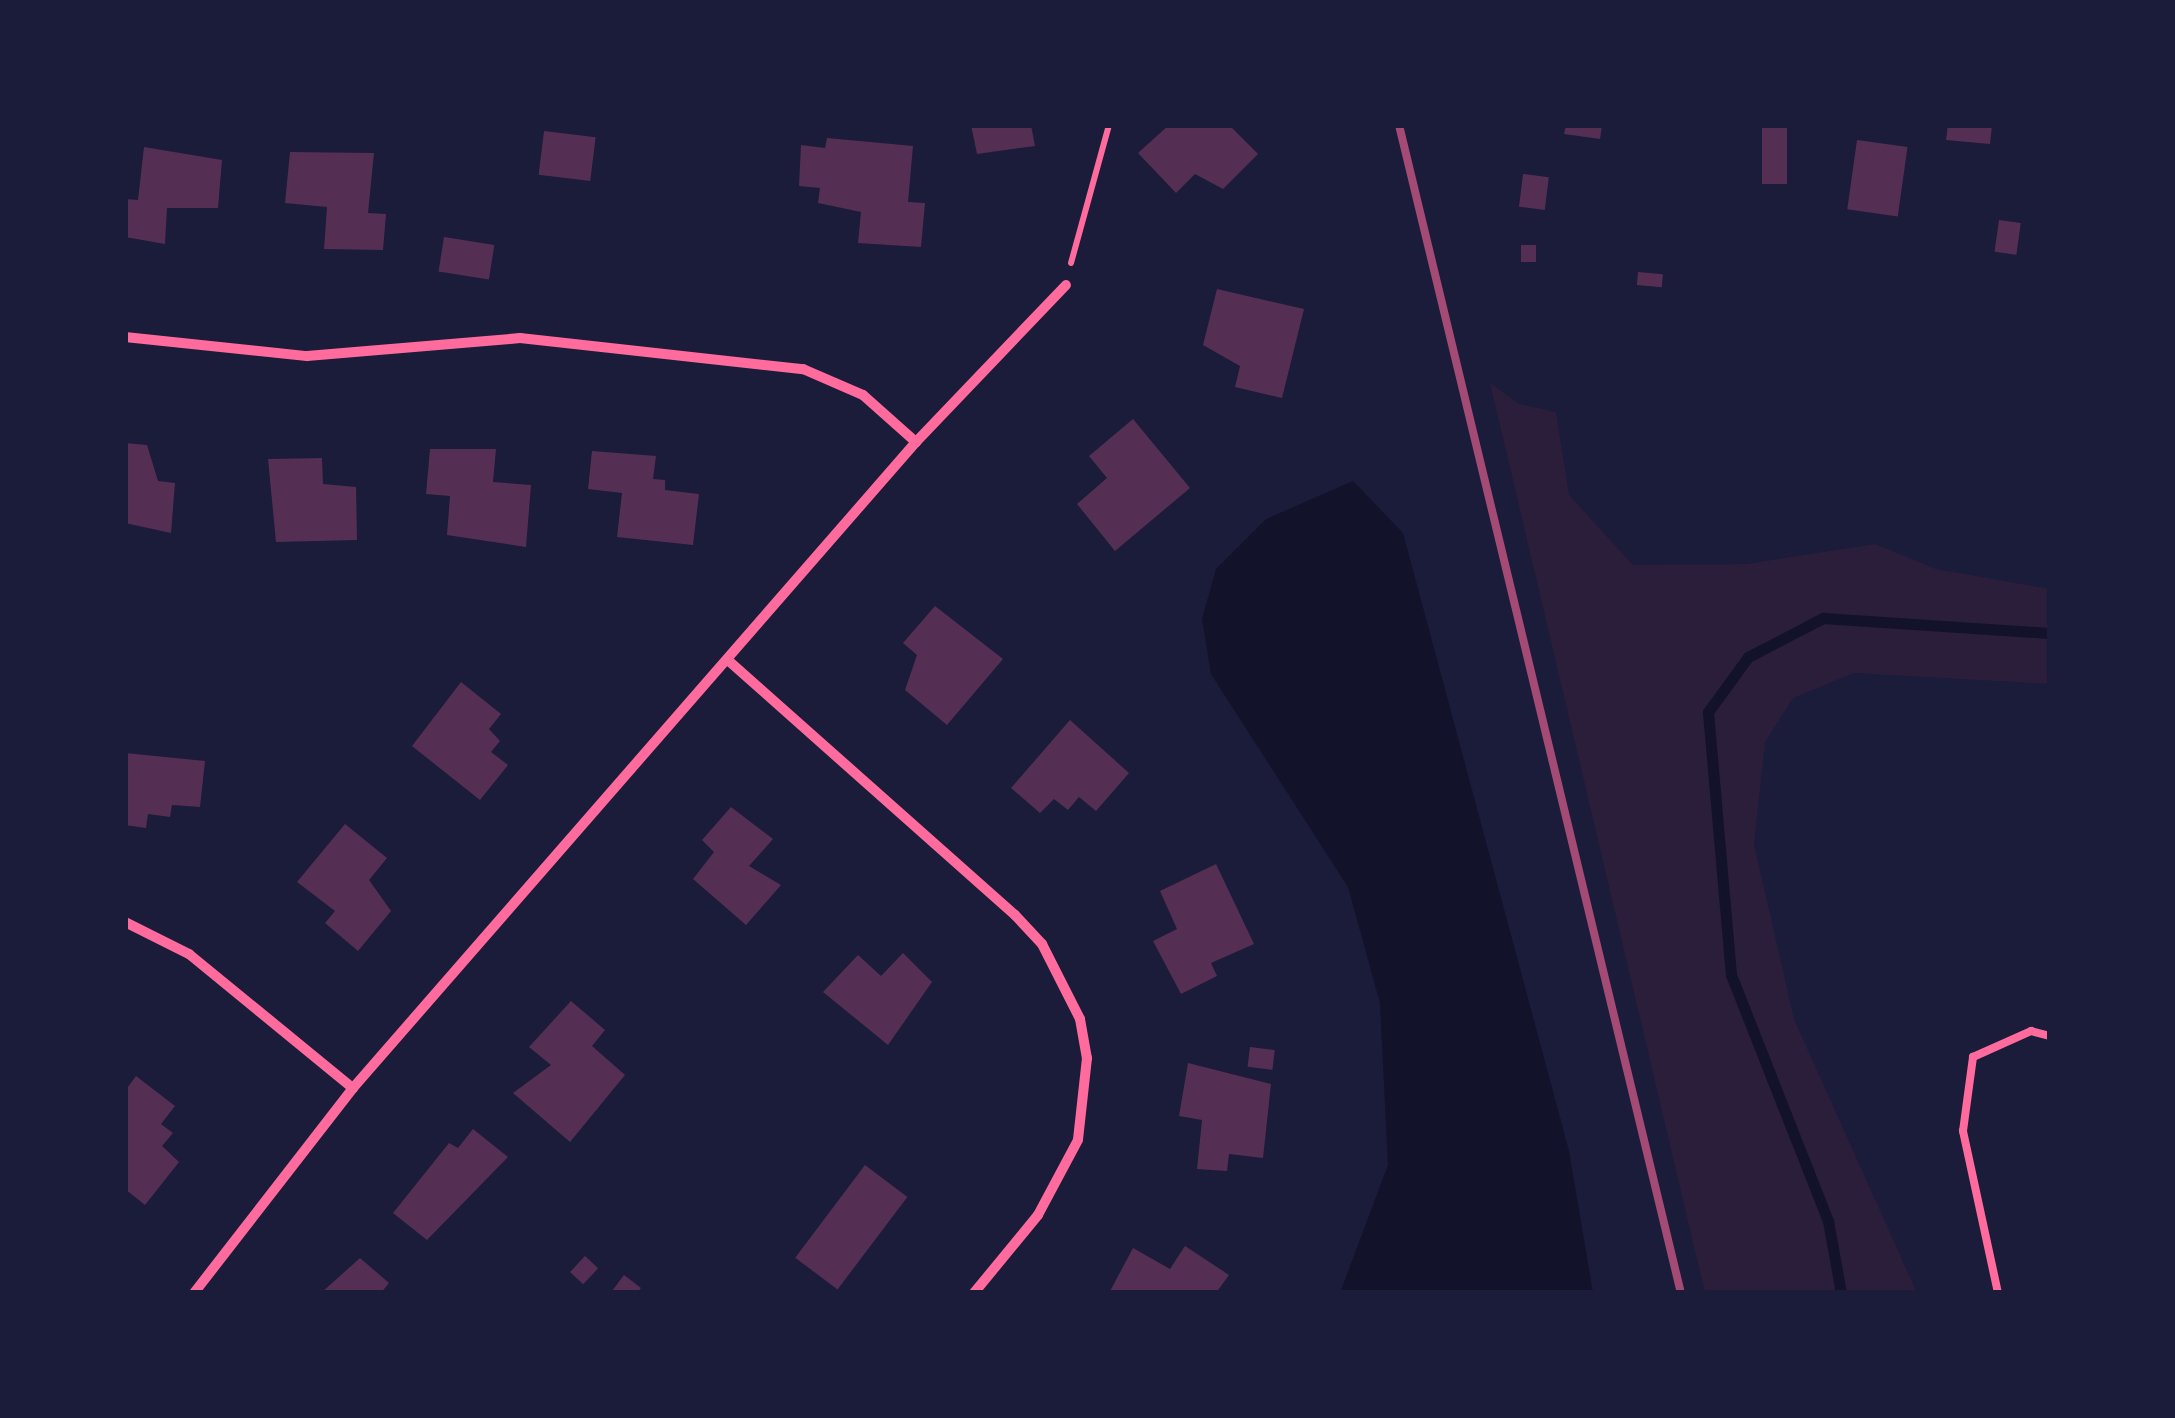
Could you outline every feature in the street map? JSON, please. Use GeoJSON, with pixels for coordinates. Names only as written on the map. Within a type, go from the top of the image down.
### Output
{"type":"FeatureCollection","features":[{"type":"Feature","properties":{"kind":"street"},"geometry":{"type":"LineString","coordinates":[[194,1293],[353,1088],[730,662],[916,442],[1066,285]]}},
{"type":"Feature","properties":{"kind":"street"},"geometry":{"type":"LineString","coordinates":[[125,337],[307,356],[520,338],[803,369],[862,395],[916,442]]}},
{"type":"Feature","properties":{"kind":"street"},"geometry":{"type":"LineString","coordinates":[[730,662],[1015,916],[1042,944],[1080,1019],[1087,1058],[1078,1140],[1038,1214],[974,1293]]}},
{"type":"Feature","properties":{"kind":"street"},"geometry":{"type":"LineString","coordinates":[[125,922],[189,954],[353,1088]]}},
{"type":"Feature","properties":{"kind":"lane"},"geometry":{"type":"LineString","coordinates":[[1998,1293],[1963,1131],[1973,1057],[2031,1031],[2050,1036]]}},
{"type":"Feature","properties":{"kind":"path"},"geometry":{"type":"LineString","coordinates":[[1066,285],[1109,125]]}},
{"type":"Feature","properties":{"kind":"shaded area"},"geometry":{"type":"Polygon","coordinates":[[[1490,383],[1519,404],[1556,412],[1569,495],[1633,565],[1746,564],[1875,544],[1936,569],[2050,589],[2050,684],[1854,673],[1793,698],[1765,742],[1754,844],[1794,1019],[1917,1293],[1705,1293],[1490,383]]]}},
{"type":"Feature","properties":{"kind":"shaded area"},"geometry":{"type":"Polygon","coordinates":[[[1353,481],[1403,533],[1569,1151],[1593,1293],[1340,1293],[1388,1165],[1380,1003],[1348,887],[1211,674],[1202,619],[1216,569],[1266,519],[1353,481]]]}},
{"type":"Feature","properties":{"kind":"building"},"geometry":{"type":"Polygon","coordinates":[[[971,125],[1031,125],[1035,146],[977,154],[971,125]]]}},
{"type":"Feature","properties":{"kind":"building"},"geometry":{"type":"Polygon","coordinates":[[[1169,125],[1229,125],[1258,154],[1223,189],[1195,174],[1176,193],[1138,153],[1169,125]]]}},
{"type":"Feature","properties":{"kind":"building"},"geometry":{"type":"Polygon","coordinates":[[[1566,125],[1602,125],[1600,139],[1564,134],[1566,125]]]}},
{"type":"Feature","properties":{"kind":"building"},"geometry":{"type":"Polygon","coordinates":[[[1762,125],[1787,125],[1787,184],[1762,184],[1762,125]]]}},
{"type":"Feature","properties":{"kind":"building"},"geometry":{"type":"Polygon","coordinates":[[[1948,125],[1992,125],[1990,144],[1946,140],[1948,125]]]}},
{"type":"Feature","properties":{"kind":"building"},"geometry":{"type":"Polygon","coordinates":[[[544,131],[596,137],[590,181],[539,175],[544,131]]]}},
{"type":"Feature","properties":{"kind":"building"},"geometry":{"type":"Polygon","coordinates":[[[827,138],[913,146],[908,202],[925,203],[921,247],[858,243],[861,212],[818,203],[820,188],[799,186],[801,145],[825,148],[827,138]]]}},
{"type":"Feature","properties":{"kind":"building"},"geometry":{"type":"Polygon","coordinates":[[[1857,140],[1908,147],[1898,216],[1847,209],[1857,140]]]}},
{"type":"Feature","properties":{"kind":"building"},"geometry":{"type":"Polygon","coordinates":[[[144,147],[222,160],[218,208],[167,208],[165,244],[125,237],[125,199],[138,200],[144,147]]]}},
{"type":"Feature","properties":{"kind":"building"},"geometry":{"type":"Polygon","coordinates":[[[290,152],[374,153],[368,213],[386,214],[383,250],[324,249],[327,207],[285,203],[290,152]]]}},
{"type":"Feature","properties":{"kind":"building"},"geometry":{"type":"Polygon","coordinates":[[[1523,174],[1549,177],[1545,210],[1519,207],[1523,174]]]}},
{"type":"Feature","properties":{"kind":"building"},"geometry":{"type":"Polygon","coordinates":[[[1999,220],[2021,223],[2016,255],[1995,252],[1999,220]]]}},
{"type":"Feature","properties":{"kind":"building"},"geometry":{"type":"Polygon","coordinates":[[[444,237],[494,245],[489,280],[439,272],[444,237]]]}},
{"type":"Feature","properties":{"kind":"building"},"geometry":{"type":"Polygon","coordinates":[[[1521,245],[1536,245],[1536,262],[1521,262],[1521,245]]]}},
{"type":"Feature","properties":{"kind":"building"},"geometry":{"type":"Polygon","coordinates":[[[1638,272],[1663,274],[1662,287],[1637,285],[1638,272]]]}},
{"type":"Feature","properties":{"kind":"building"},"geometry":{"type":"Polygon","coordinates":[[[1217,289],[1304,309],[1282,398],[1235,387],[1240,366],[1203,345],[1217,289]]]}},
{"type":"Feature","properties":{"kind":"building"},"geometry":{"type":"Polygon","coordinates":[[[1133,419],[1190,488],[1115,551],[1077,504],[1107,478],[1089,456],[1133,419]]]}},
{"type":"Feature","properties":{"kind":"building"},"geometry":{"type":"Polygon","coordinates":[[[125,443],[147,445],[158,481],[175,483],[171,533],[125,523],[125,443]]]}},
{"type":"Feature","properties":{"kind":"building"},"geometry":{"type":"Polygon","coordinates":[[[430,449],[496,449],[493,482],[531,485],[526,547],[447,535],[450,496],[426,494],[430,449]]]}},
{"type":"Feature","properties":{"kind":"building"},"geometry":{"type":"Polygon","coordinates":[[[592,451],[656,456],[653,479],[665,480],[665,490],[699,494],[693,545],[617,537],[622,493],[588,489],[592,451]]]}},
{"type":"Feature","properties":{"kind":"building"},"geometry":{"type":"Polygon","coordinates":[[[322,458],[323,484],[356,487],[357,540],[276,542],[268,459],[322,458]]]}},
{"type":"Feature","properties":{"kind":"building"},"geometry":{"type":"Polygon","coordinates":[[[935,606],[1003,659],[947,725],[905,690],[917,655],[903,643],[935,606]]]}},
{"type":"Feature","properties":{"kind":"building"},"geometry":{"type":"Polygon","coordinates":[[[461,682],[501,714],[489,729],[500,741],[491,752],[508,765],[480,800],[412,746],[461,682]]]}},
{"type":"Feature","properties":{"kind":"building"},"geometry":{"type":"Polygon","coordinates":[[[1070,720],[1129,773],[1096,811],[1079,797],[1068,810],[1054,799],[1040,813],[1011,788],[1070,720]]]}},
{"type":"Feature","properties":{"kind":"building"},"geometry":{"type":"Polygon","coordinates":[[[125,753],[205,761],[200,807],[172,805],[170,817],[148,814],[146,828],[125,825],[125,753]]]}},
{"type":"Feature","properties":{"kind":"building"},"geometry":{"type":"Polygon","coordinates":[[[731,807],[773,839],[749,866],[781,885],[746,925],[693,879],[714,852],[702,840],[731,807]]]}},
{"type":"Feature","properties":{"kind":"building"},"geometry":{"type":"Polygon","coordinates":[[[345,824],[387,858],[369,880],[391,911],[358,951],[325,923],[335,911],[297,882],[345,824]]]}},
{"type":"Feature","properties":{"kind":"building"},"geometry":{"type":"Polygon","coordinates":[[[1216,864],[1254,944],[1211,963],[1217,976],[1181,994],[1153,941],[1177,929],[1160,891],[1216,864]]]}},
{"type":"Feature","properties":{"kind":"building"},"geometry":{"type":"Polygon","coordinates":[[[903,953],[932,982],[888,1045],[823,992],[858,955],[881,976],[903,953]]]}},
{"type":"Feature","properties":{"kind":"building"},"geometry":{"type":"Polygon","coordinates":[[[571,1001],[605,1030],[592,1046],[625,1075],[570,1142],[513,1093],[551,1065],[529,1047],[571,1001]]]}},
{"type":"Feature","properties":{"kind":"building"},"geometry":{"type":"Polygon","coordinates":[[[1250,1047],[1275,1050],[1272,1070],[1248,1067],[1250,1047]]]}},
{"type":"Feature","properties":{"kind":"building"},"geometry":{"type":"Polygon","coordinates":[[[1188,1063],[1271,1084],[1263,1158],[1229,1154],[1227,1171],[1197,1169],[1202,1120],[1179,1116],[1188,1063]]]}},
{"type":"Feature","properties":{"kind":"building"},"geometry":{"type":"Polygon","coordinates":[[[136,1076],[175,1106],[161,1124],[173,1133],[162,1146],[179,1162],[145,1205],[125,1189],[125,1091],[136,1076]]]}},
{"type":"Feature","properties":{"kind":"building"},"geometry":{"type":"Polygon","coordinates":[[[473,1129],[508,1157],[427,1240],[393,1213],[449,1143],[458,1148],[473,1129]]]}},
{"type":"Feature","properties":{"kind":"building"},"geometry":{"type":"Polygon","coordinates":[[[865,1165],[907,1197],[838,1290],[795,1258],[865,1165]]]}},
{"type":"Feature","properties":{"kind":"building"},"geometry":{"type":"Polygon","coordinates":[[[1185,1246],[1229,1275],[1216,1293],[1109,1293],[1133,1248],[1170,1269],[1185,1246]]]}},
{"type":"Feature","properties":{"kind":"building"},"geometry":{"type":"Polygon","coordinates":[[[585,1256],[598,1268],[583,1284],[570,1272],[585,1256]]]}},
{"type":"Feature","properties":{"kind":"building"},"geometry":{"type":"Polygon","coordinates":[[[360,1258],[389,1283],[381,1293],[321,1293],[360,1258]]]}},
{"type":"Feature","properties":{"kind":"building"},"geometry":{"type":"Polygon","coordinates":[[[624,1275],[641,1288],[637,1293],[612,1291],[624,1275]]]}},
{"type":"Feature","properties":{"kind":"waterway"},"geometry":{"type":"LineString","coordinates":[[1841,1293],[1828,1221],[1731,975],[1708,712],[1748,657],[1823,618],[2050,633]]}},
{"type":"Feature","properties":{"kind":"railway"},"geometry":{"type":"LineString","coordinates":[[1399,125],[1681,1293]]}}]}
